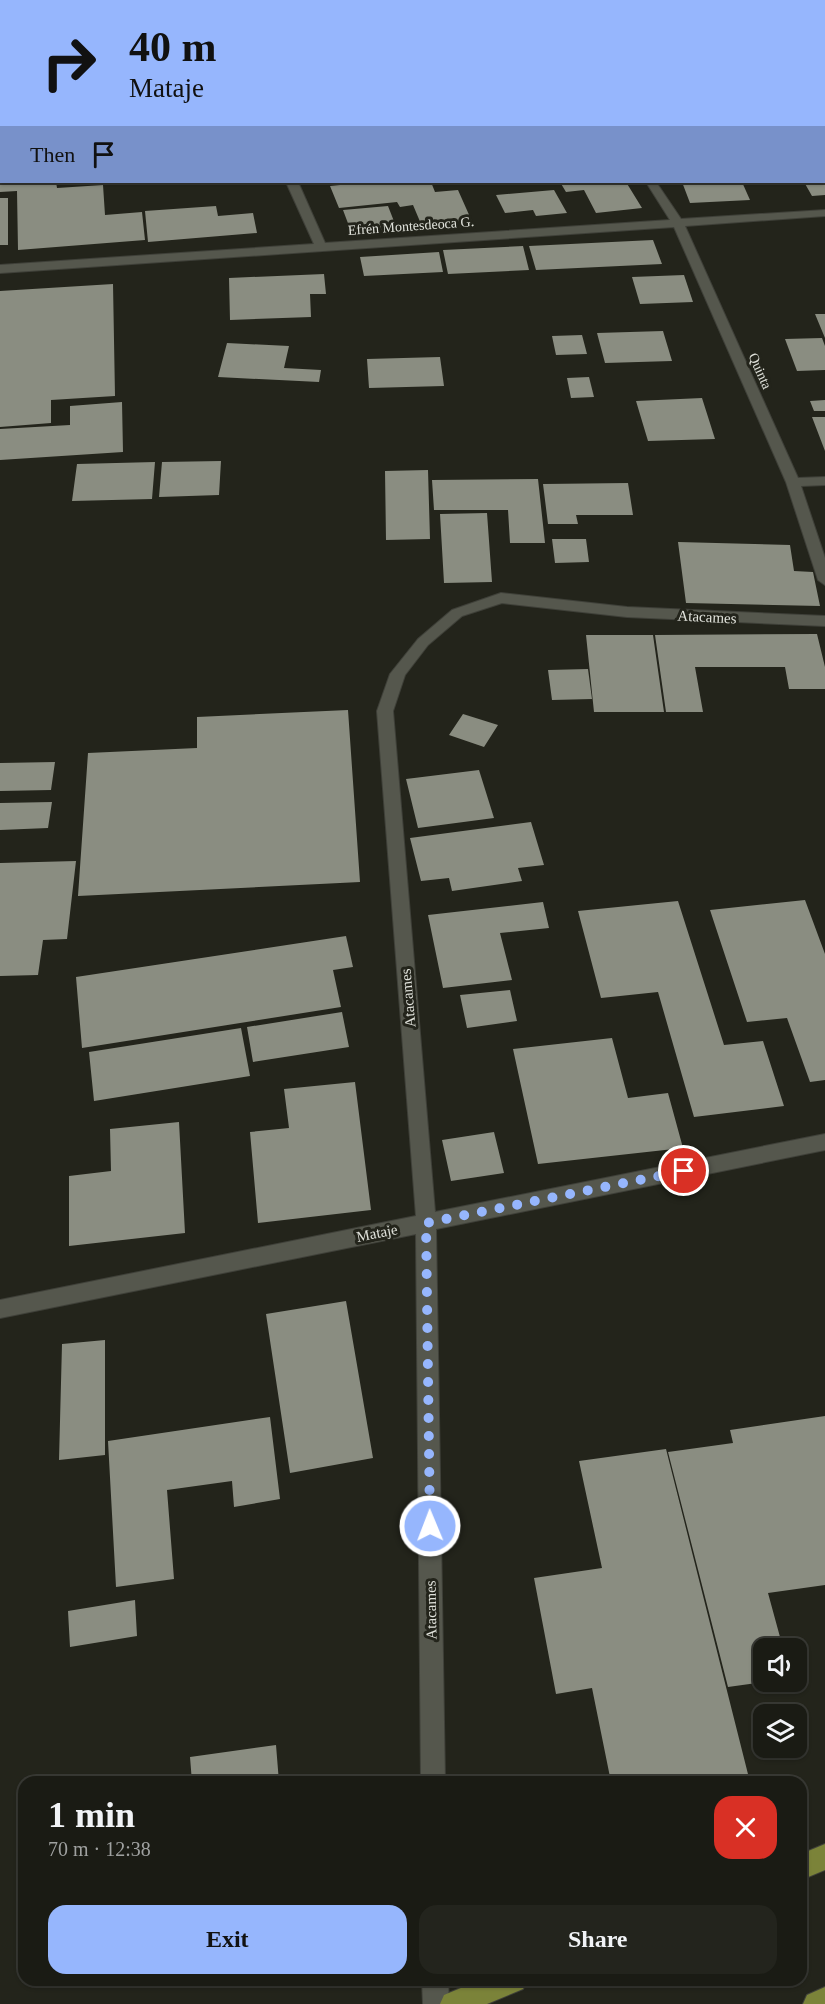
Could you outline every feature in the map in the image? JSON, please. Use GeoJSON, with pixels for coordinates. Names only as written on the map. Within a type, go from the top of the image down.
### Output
{"type":"FeatureCollection","features":[{"type":"Feature","properties":{"kind":"main road"},"geometry":{"type":"LineString","coordinates":[[807,1864],[825,1857]]}},
{"type":"Feature","properties":{"kind":"main road"},"geometry":{"type":"LineString","coordinates":[[453,2004],[499,1986]]}},
{"type":"Feature","properties":{"kind":"main road"},"geometry":{"type":"LineString","coordinates":[[816,2004],[825,2000]]}},
{"type":"Feature","properties":{"kind":"street"},"geometry":{"type":"LineString","coordinates":[[292,183],[321,248]]}},
{"type":"Feature","properties":{"kind":"street","name":"Quinta"},"geometry":{"type":"LineString","coordinates":[[652,183],[678,223],[793,482],[825,580]]}},
{"type":"Feature","properties":{"kind":"street","name":"Efrén Montesdeoca G."},"geometry":{"type":"LineString","coordinates":[[0,269],[825,213]]}},
{"type":"Feature","properties":{"kind":"street"},"geometry":{"type":"LineString","coordinates":[[793,482],[825,481]]}},
{"type":"Feature","properties":{"kind":"street","name":"Atacames"},"geometry":{"type":"LineString","coordinates":[[433,1776],[426,1223],[385,711],[398,674],[423,642],[457,613],[501,598],[627,612],[825,621]]}},
{"type":"Feature","properties":{"kind":"street","name":"Mataje"},"geometry":{"type":"LineString","coordinates":[[0,1309],[825,1142]]}},
{"type":"Feature","properties":{"kind":"street"},"geometry":{"type":"LineString","coordinates":[[435,1986],[436,2004]]}},
{"type":"Feature","properties":{"kind":"building"},"geometry":{"type":"Polygon","coordinates":[[[0,183],[56,183],[57,188],[103,185],[105,215],[142,212],[145,240],[18,250],[17,191],[0,192],[0,183]]]}},
{"type":"Feature","properties":{"kind":"building"},"geometry":{"type":"Polygon","coordinates":[[[360,183],[431,183],[435,192],[458,190],[474,226],[424,231],[413,205],[400,207],[397,202],[339,208],[330,186],[360,183]]]}},
{"type":"Feature","properties":{"kind":"building"},"geometry":{"type":"Polygon","coordinates":[[[561,183],[627,183],[642,208],[596,213],[584,190],[566,192],[561,183]]]}},
{"type":"Feature","properties":{"kind":"building"},"geometry":{"type":"Polygon","coordinates":[[[682,183],[742,183],[750,200],[690,203],[682,183]]]}},
{"type":"Feature","properties":{"kind":"building"},"geometry":{"type":"Polygon","coordinates":[[[805,183],[825,183],[825,195],[812,196],[805,183]]]}},
{"type":"Feature","properties":{"kind":"building"},"geometry":{"type":"Polygon","coordinates":[[[554,190],[567,213],[536,216],[533,210],[505,213],[496,195],[554,190]]]}},
{"type":"Feature","properties":{"kind":"building"},"geometry":{"type":"Polygon","coordinates":[[[0,198],[8,198],[8,245],[0,245],[0,198]]]}},
{"type":"Feature","properties":{"kind":"building"},"geometry":{"type":"Polygon","coordinates":[[[216,206],[218,216],[253,213],[257,233],[148,242],[145,211],[216,206]]]}},
{"type":"Feature","properties":{"kind":"building"},"geometry":{"type":"Polygon","coordinates":[[[388,206],[397,229],[352,234],[343,210],[388,206]]]}},
{"type":"Feature","properties":{"kind":"building"},"geometry":{"type":"Polygon","coordinates":[[[653,240],[662,264],[536,270],[529,246],[653,240]]]}},
{"type":"Feature","properties":{"kind":"building"},"geometry":{"type":"Polygon","coordinates":[[[523,246],[529,270],[448,274],[443,250],[523,246]]]}},
{"type":"Feature","properties":{"kind":"building"},"geometry":{"type":"Polygon","coordinates":[[[439,252],[443,272],[364,276],[360,257],[439,252]]]}},
{"type":"Feature","properties":{"kind":"building"},"geometry":{"type":"Polygon","coordinates":[[[324,274],[326,294],[310,294],[311,317],[230,320],[229,278],[324,274]]]}},
{"type":"Feature","properties":{"kind":"building"},"geometry":{"type":"Polygon","coordinates":[[[684,275],[693,302],[640,304],[632,277],[684,275]]]}},
{"type":"Feature","properties":{"kind":"building"},"geometry":{"type":"Polygon","coordinates":[[[113,284],[115,396],[51,400],[51,423],[0,427],[0,291],[113,284]]]}},
{"type":"Feature","properties":{"kind":"building"},"geometry":{"type":"Polygon","coordinates":[[[815,314],[825,314],[825,338],[815,314]]]}},
{"type":"Feature","properties":{"kind":"building"},"geometry":{"type":"Polygon","coordinates":[[[663,331],[672,361],[605,363],[597,333],[663,331]]]}},
{"type":"Feature","properties":{"kind":"building"},"geometry":{"type":"Polygon","coordinates":[[[582,335],[587,354],[556,355],[552,336],[582,335]]]}},
{"type":"Feature","properties":{"kind":"building"},"geometry":{"type":"Polygon","coordinates":[[[822,338],[825,346],[825,370],[797,371],[785,339],[822,338]]]}},
{"type":"Feature","properties":{"kind":"building"},"geometry":{"type":"Polygon","coordinates":[[[227,343],[289,346],[284,368],[321,370],[319,382],[218,377],[227,343]]]}},
{"type":"Feature","properties":{"kind":"building"},"geometry":{"type":"Polygon","coordinates":[[[440,357],[444,386],[369,388],[367,359],[440,357]]]}},
{"type":"Feature","properties":{"kind":"building"},"geometry":{"type":"Polygon","coordinates":[[[589,377],[594,397],[571,398],[567,378],[589,377]]]}},
{"type":"Feature","properties":{"kind":"building"},"geometry":{"type":"Polygon","coordinates":[[[702,398],[715,439],[648,441],[636,401],[702,398]]]}},
{"type":"Feature","properties":{"kind":"building"},"geometry":{"type":"Polygon","coordinates":[[[825,400],[825,411],[814,411],[810,401],[825,400]]]}},
{"type":"Feature","properties":{"kind":"building"},"geometry":{"type":"Polygon","coordinates":[[[122,402],[123,452],[0,460],[0,429],[70,425],[70,406],[122,402]]]}},
{"type":"Feature","properties":{"kind":"building"},"geometry":{"type":"Polygon","coordinates":[[[812,417],[825,417],[825,451],[812,417]]]}},
{"type":"Feature","properties":{"kind":"building"},"geometry":{"type":"Polygon","coordinates":[[[221,461],[219,495],[159,497],[162,462],[221,461]]]}},
{"type":"Feature","properties":{"kind":"building"},"geometry":{"type":"Polygon","coordinates":[[[155,462],[152,499],[72,501],[77,464],[155,462]]]}},
{"type":"Feature","properties":{"kind":"building"},"geometry":{"type":"Polygon","coordinates":[[[428,470],[430,539],[386,540],[385,471],[428,470]]]}},
{"type":"Feature","properties":{"kind":"building"},"geometry":{"type":"Polygon","coordinates":[[[538,479],[545,543],[510,543],[508,510],[434,510],[432,480],[538,479]]]}},
{"type":"Feature","properties":{"kind":"building"},"geometry":{"type":"Polygon","coordinates":[[[628,483],[633,515],[576,515],[578,524],[548,524],[543,484],[628,483]]]}},
{"type":"Feature","properties":{"kind":"building"},"geometry":{"type":"Polygon","coordinates":[[[487,513],[492,582],[444,583],[440,514],[487,513]]]}},
{"type":"Feature","properties":{"kind":"building"},"geometry":{"type":"Polygon","coordinates":[[[552,539],[586,539],[589,562],[555,563],[552,539]]]}},
{"type":"Feature","properties":{"kind":"building"},"geometry":{"type":"Polygon","coordinates":[[[678,542],[790,545],[794,571],[813,572],[820,606],[686,603],[678,542]]]}},
{"type":"Feature","properties":{"kind":"building"},"geometry":{"type":"Polygon","coordinates":[[[817,634],[825,667],[825,689],[789,689],[785,667],[695,667],[703,712],[666,712],[655,635],[817,634]]]}},
{"type":"Feature","properties":{"kind":"building"},"geometry":{"type":"Polygon","coordinates":[[[586,635],[653,635],[664,712],[594,712],[586,635]]]}},
{"type":"Feature","properties":{"kind":"building"},"geometry":{"type":"Polygon","coordinates":[[[588,669],[592,699],[552,700],[548,670],[588,669]]]}},
{"type":"Feature","properties":{"kind":"building"},"geometry":{"type":"Polygon","coordinates":[[[348,710],[360,882],[78,896],[88,753],[197,748],[197,717],[348,710]]]}},
{"type":"Feature","properties":{"kind":"building"},"geometry":{"type":"Polygon","coordinates":[[[463,714],[498,725],[484,747],[449,735],[463,714]]]}},
{"type":"Feature","properties":{"kind":"building"},"geometry":{"type":"Polygon","coordinates":[[[55,762],[51,790],[0,791],[0,763],[55,762]]]}},
{"type":"Feature","properties":{"kind":"building"},"geometry":{"type":"Polygon","coordinates":[[[479,770],[494,818],[418,828],[406,779],[479,770]]]}},
{"type":"Feature","properties":{"kind":"building"},"geometry":{"type":"Polygon","coordinates":[[[52,802],[48,828],[0,830],[0,803],[52,802]]]}},
{"type":"Feature","properties":{"kind":"building"},"geometry":{"type":"Polygon","coordinates":[[[531,822],[544,865],[518,868],[522,881],[452,891],[449,878],[421,881],[410,838],[531,822]]]}},
{"type":"Feature","properties":{"kind":"building"},"geometry":{"type":"Polygon","coordinates":[[[76,861],[67,939],[43,940],[38,975],[0,976],[0,863],[76,861]]]}},
{"type":"Feature","properties":{"kind":"building"},"geometry":{"type":"Polygon","coordinates":[[[805,900],[825,954],[825,1080],[810,1082],[787,1018],[747,1022],[710,910],[805,900]]]}},
{"type":"Feature","properties":{"kind":"building"},"geometry":{"type":"Polygon","coordinates":[[[678,901],[724,1045],[763,1041],[784,1106],[694,1117],[658,992],[601,998],[578,911],[678,901]]]}},
{"type":"Feature","properties":{"kind":"building"},"geometry":{"type":"Polygon","coordinates":[[[543,902],[549,928],[500,933],[512,980],[443,988],[428,915],[543,902]]]}},
{"type":"Feature","properties":{"kind":"building"},"geometry":{"type":"Polygon","coordinates":[[[346,936],[353,967],[333,970],[341,1007],[82,1048],[76,977],[346,936]]]}},
{"type":"Feature","properties":{"kind":"building"},"geometry":{"type":"Polygon","coordinates":[[[510,990],[517,1021],[467,1028],[460,995],[510,990]]]}},
{"type":"Feature","properties":{"kind":"building"},"geometry":{"type":"Polygon","coordinates":[[[342,1012],[349,1047],[253,1062],[247,1027],[342,1012]]]}},
{"type":"Feature","properties":{"kind":"building"},"geometry":{"type":"Polygon","coordinates":[[[241,1028],[250,1076],[94,1101],[89,1052],[241,1028]]]}},
{"type":"Feature","properties":{"kind":"building"},"geometry":{"type":"Polygon","coordinates":[[[612,1038],[628,1098],[668,1093],[683,1148],[538,1164],[513,1049],[612,1038]]]}},
{"type":"Feature","properties":{"kind":"building"},"geometry":{"type":"Polygon","coordinates":[[[355,1082],[371,1210],[258,1223],[250,1132],[289,1128],[284,1089],[355,1082]]]}},
{"type":"Feature","properties":{"kind":"building"},"geometry":{"type":"Polygon","coordinates":[[[179,1122],[185,1233],[69,1246],[69,1176],[111,1171],[110,1129],[179,1122]]]}},
{"type":"Feature","properties":{"kind":"building"},"geometry":{"type":"Polygon","coordinates":[[[494,1132],[504,1173],[451,1181],[442,1140],[494,1132]]]}},
{"type":"Feature","properties":{"kind":"building"},"geometry":{"type":"Polygon","coordinates":[[[346,1301],[373,1458],[290,1473],[266,1314],[346,1301]]]}},
{"type":"Feature","properties":{"kind":"building"},"geometry":{"type":"Polygon","coordinates":[[[105,1340],[105,1455],[59,1460],[62,1344],[105,1340]]]}},
{"type":"Feature","properties":{"kind":"building"},"geometry":{"type":"Polygon","coordinates":[[[825,1416],[825,1585],[768,1593],[780,1638],[753,1638],[753,1684],[728,1687],[668,1452],[733,1443],[730,1430],[825,1416]]]}},
{"type":"Feature","properties":{"kind":"building"},"geometry":{"type":"Polygon","coordinates":[[[270,1417],[280,1499],[234,1507],[232,1481],[167,1490],[174,1579],[116,1587],[108,1441],[270,1417]]]}},
{"type":"Feature","properties":{"kind":"building"},"geometry":{"type":"Polygon","coordinates":[[[666,1449],[748,1776],[610,1776],[592,1688],[556,1694],[534,1578],[602,1568],[579,1461],[666,1449]]]}},
{"type":"Feature","properties":{"kind":"building"},"geometry":{"type":"Polygon","coordinates":[[[135,1600],[137,1636],[70,1647],[68,1611],[135,1600]]]}},
{"type":"Feature","properties":{"kind":"building"},"geometry":{"type":"Polygon","coordinates":[[[276,1745],[279,1776],[192,1776],[190,1757],[276,1745]]]}},
{"type":"Feature","properties":{"kind":"route"},"geometry":{"type":"LineString","coordinates":[[430,1526],[426,1223],[684,1171]]}}]}
